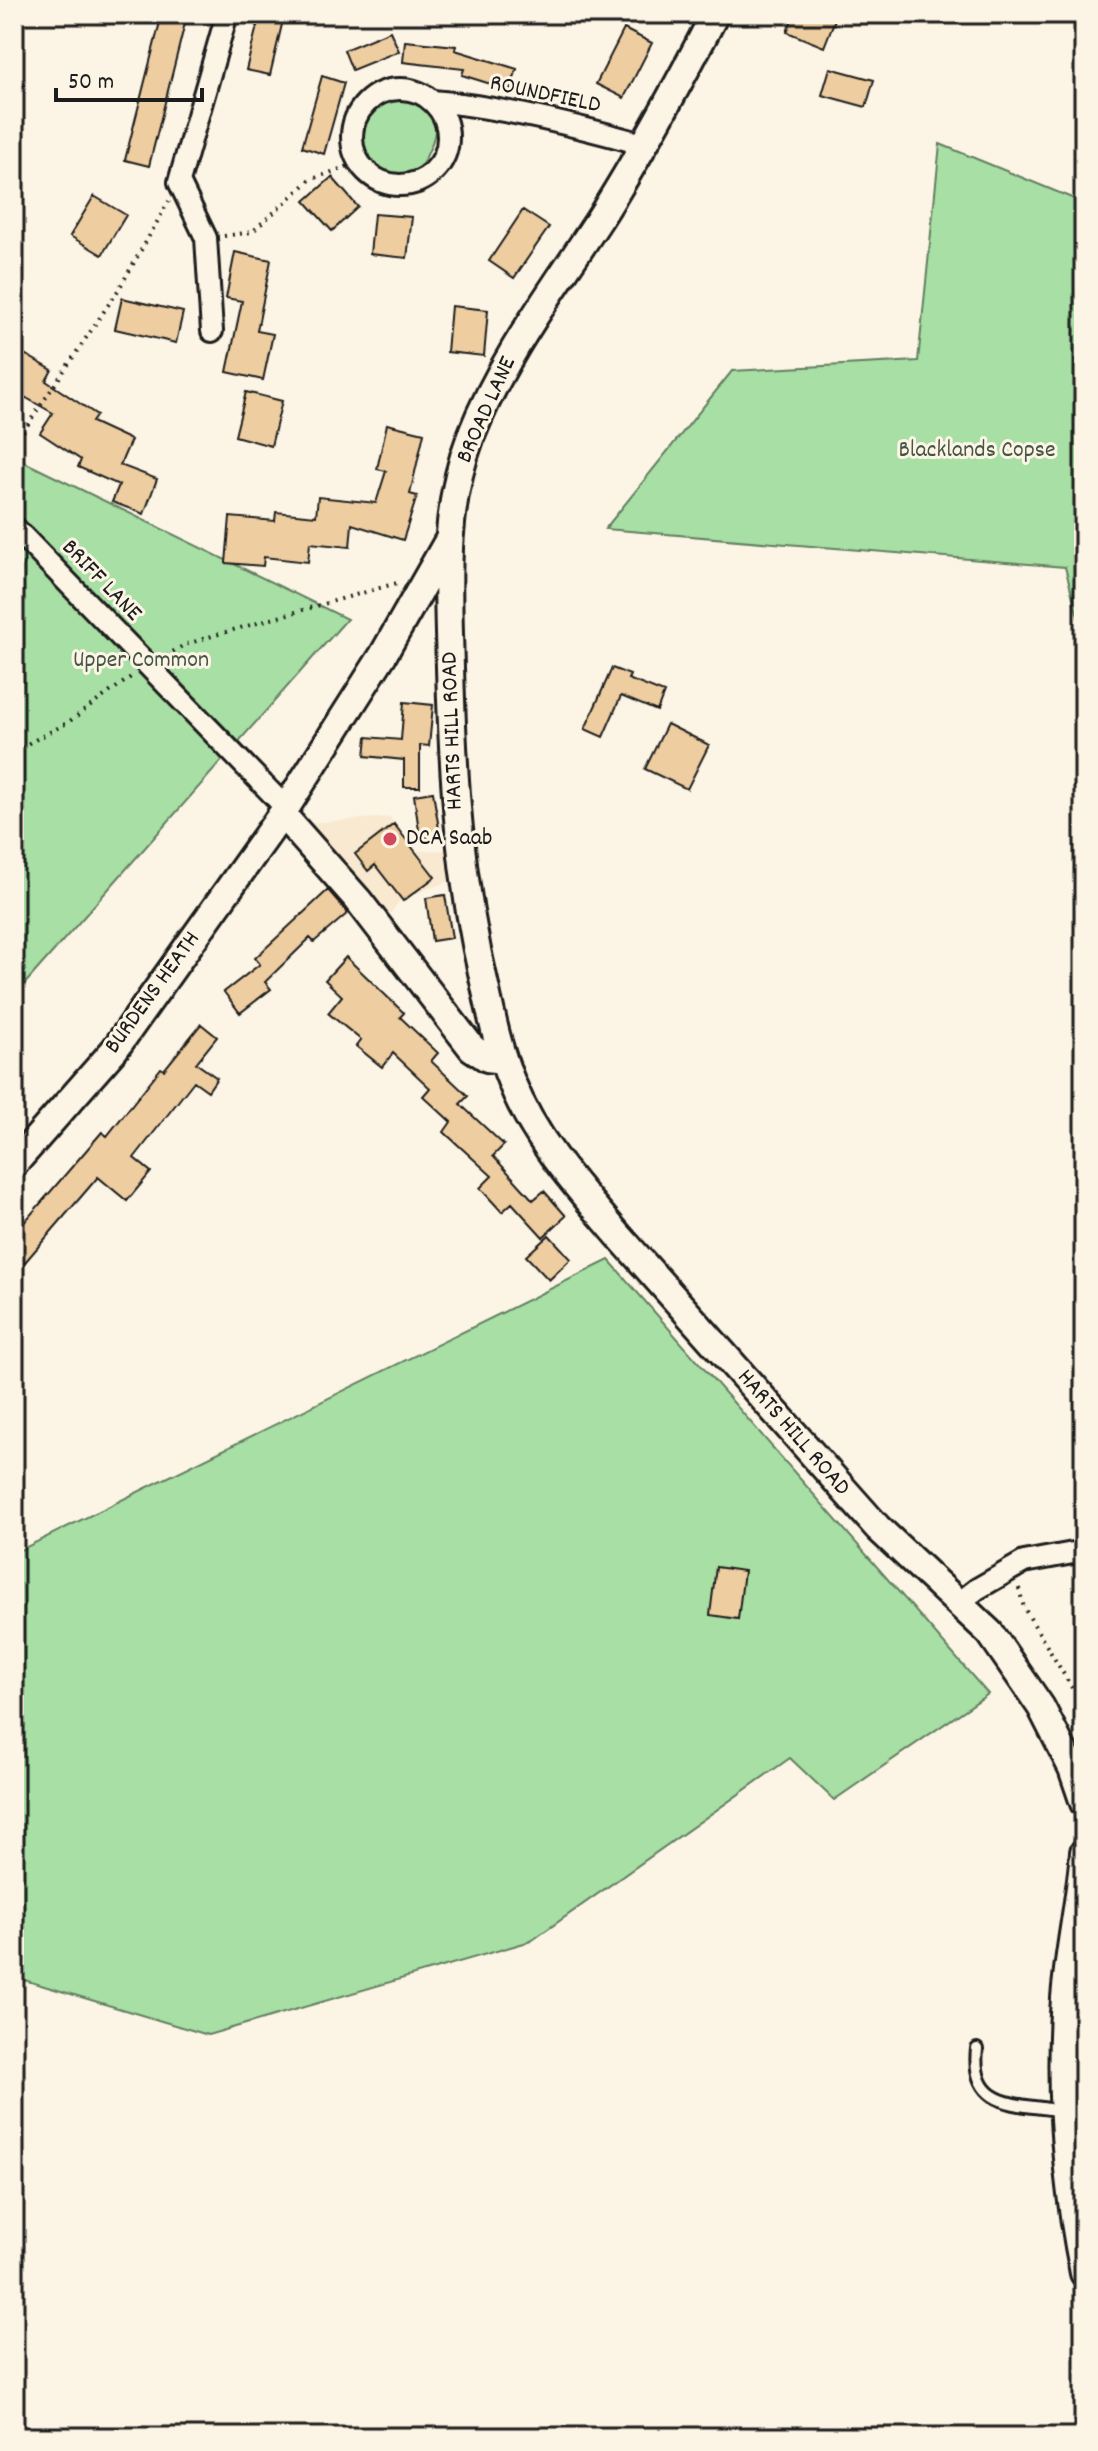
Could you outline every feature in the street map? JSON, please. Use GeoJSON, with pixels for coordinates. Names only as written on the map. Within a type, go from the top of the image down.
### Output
{"type":"FeatureCollection","features":[{"type":"Feature","properties":{"kind":"street"},"geometry":{"type":"LineString","coordinates":[[212,331],[206,238],[179,182],[227,14]]}},
{"type":"Feature","properties":{"kind":"street","name":"BROAD LANE"},"geometry":{"type":"LineString","coordinates":[[284,811],[383,655],[448,541],[459,475],[484,405],[513,350],[646,145],[715,14]]}},
{"type":"Feature","properties":{"kind":"street","name":"ROUNDFIELD"},"geometry":{"type":"LineString","coordinates":[[359,162],[352,134],[364,106],[375,96],[389,90],[404,89],[432,101],[457,103],[646,145]]}},
{"type":"Feature","properties":{"kind":"street"},"geometry":{"type":"LineString","coordinates":[[359,162],[370,174],[384,182],[400,185],[416,182],[431,174],[444,154],[447,130],[442,114],[432,101]]}},
{"type":"Feature","properties":{"kind":"street","name":"BRIFF LANE"},"geometry":{"type":"LineString","coordinates":[[14,527],[284,811]]}},
{"type":"Feature","properties":{"kind":"street","name":"HARTS HILL ROAD"},"geometry":{"type":"LineString","coordinates":[[448,541],[456,816],[464,884],[503,1060],[527,1114],[579,1190],[878,1528],[990,1633],[1041,1707],[1072,1768],[1084,1803]]}},
{"type":"Feature","properties":{"kind":"street"},"geometry":{"type":"LineString","coordinates":[[284,811],[358,900],[472,1048],[487,1058],[503,1060]]}},
{"type":"Feature","properties":{"kind":"street","name":"BURDENS HEATH"},"geometry":{"type":"LineString","coordinates":[[14,1164],[115,1049],[284,811]]}},
{"type":"Feature","properties":{"kind":"street"},"geometry":{"type":"LineString","coordinates":[[959,1603],[1024,1562],[1084,1551]]}},
{"type":"Feature","properties":{"kind":"street"},"geometry":{"type":"LineString","coordinates":[[1084,1852],[1065,1996],[1063,2111],[1071,2202],[1084,2273]]}},
{"type":"Feature","properties":{"kind":"lane"},"geometry":{"type":"LineString","coordinates":[[977,2049],[976,2076],[988,2094],[1000,2100],[1063,2111]]}},
{"type":"Feature","properties":{"kind":"path"},"geometry":{"type":"LineString","coordinates":[[206,238],[252,232],[310,180],[359,162]]}},
{"type":"Feature","properties":{"kind":"path"},"geometry":{"type":"LineString","coordinates":[[14,445],[119,289],[179,182]]}},
{"type":"Feature","properties":{"kind":"path"},"geometry":{"type":"LineString","coordinates":[[14,751],[67,723],[122,682],[184,645],[372,592],[430,572]]}},
{"type":"Feature","properties":{"kind":"path"},"geometry":{"type":"LineString","coordinates":[[1024,1562],[1018,1584],[1024,1608],[1084,1708]]}},
{"type":"Feature","properties":{"kind":"shaded area"},"geometry":{"type":"Polygon","coordinates":[[[390,817],[394,824],[392,827],[400,827],[417,851],[448,850],[450,881],[402,898],[386,919],[303,827],[311,826],[310,823],[390,817]]]}},
{"type":"Feature","properties":{"kind":"green space"},"geometry":{"type":"Polygon","coordinates":[[[397,99],[416,101],[429,107],[435,118],[435,127],[426,157],[415,174],[410,180],[391,181],[376,176],[370,170],[362,142],[374,113],[397,99]]]}},
{"type":"Feature","properties":{"kind":"green space","name":"Blacklands Copse"},"geometry":{"type":"Polygon","coordinates":[[[940,144],[1084,203],[1084,640],[1065,567],[605,529],[732,371],[918,361],[940,144]]]}},
{"type":"Feature","properties":{"kind":"green space","name":"Upper Common"},"geometry":{"type":"Polygon","coordinates":[[[14,457],[347,619],[14,996],[14,457]]]}},
{"type":"Feature","properties":{"kind":"green space"},"geometry":{"type":"Polygon","coordinates":[[[609,1260],[988,1694],[834,1800],[790,1758],[531,1941],[208,2035],[14,1977],[14,1553],[609,1260]]]}},
{"type":"Feature","properties":{"kind":"building"},"geometry":{"type":"Polygon","coordinates":[[[162,14],[186,19],[149,166],[125,160],[162,14]]]}},
{"type":"Feature","properties":{"kind":"building"},"geometry":{"type":"Polygon","coordinates":[[[260,14],[284,16],[270,75],[246,70],[260,14]]]}},
{"type":"Feature","properties":{"kind":"building"},"geometry":{"type":"Polygon","coordinates":[[[794,14],[837,14],[824,47],[787,32],[794,14]]]}},
{"type":"Feature","properties":{"kind":"building"},"geometry":{"type":"Polygon","coordinates":[[[624,29],[652,43],[624,98],[596,84],[624,29]]]}},
{"type":"Feature","properties":{"kind":"building"},"geometry":{"type":"Polygon","coordinates":[[[390,31],[399,51],[352,70],[344,50],[390,31]]]}},
{"type":"Feature","properties":{"kind":"building"},"geometry":{"type":"Polygon","coordinates":[[[405,41],[456,46],[455,50],[517,69],[510,90],[462,75],[464,69],[403,62],[405,41]]]}},
{"type":"Feature","properties":{"kind":"building"},"geometry":{"type":"Polygon","coordinates":[[[830,68],[874,80],[866,107],[822,95],[830,68]]]}},
{"type":"Feature","properties":{"kind":"building"},"geometry":{"type":"Polygon","coordinates":[[[322,76],[344,83],[324,154],[302,147],[322,76]]]}},
{"type":"Feature","properties":{"kind":"building"},"geometry":{"type":"Polygon","coordinates":[[[332,177],[358,207],[332,231],[305,201],[332,177]]]}},
{"type":"Feature","properties":{"kind":"building"},"geometry":{"type":"Polygon","coordinates":[[[94,196],[126,215],[102,255],[70,236],[94,196]]]}},
{"type":"Feature","properties":{"kind":"building"},"geometry":{"type":"Polygon","coordinates":[[[523,210],[549,227],[514,278],[489,261],[523,210]]]}},
{"type":"Feature","properties":{"kind":"building"},"geometry":{"type":"Polygon","coordinates":[[[374,214],[412,217],[407,258],[370,254],[374,214]]]}},
{"type":"Feature","properties":{"kind":"building"},"geometry":{"type":"Polygon","coordinates":[[[235,252],[271,260],[257,331],[273,334],[263,380],[227,372],[242,301],[226,298],[235,252]]]}},
{"type":"Feature","properties":{"kind":"building"},"geometry":{"type":"Polygon","coordinates":[[[122,298],[183,312],[176,343],[115,329],[122,298]]]}},
{"type":"Feature","properties":{"kind":"building"},"geometry":{"type":"Polygon","coordinates":[[[451,306],[488,310],[484,356],[447,352],[451,306]]]}},
{"type":"Feature","properties":{"kind":"building"},"geometry":{"type":"Polygon","coordinates":[[[14,348],[52,370],[46,381],[97,415],[92,422],[131,440],[120,465],[157,479],[144,514],[112,502],[119,485],[78,467],[81,460],[40,433],[53,413],[14,391],[14,348]]]}},
{"type":"Feature","properties":{"kind":"building"},"geometry":{"type":"Polygon","coordinates":[[[246,392],[282,401],[271,446],[235,436],[246,392]]]}},
{"type":"Feature","properties":{"kind":"building"},"geometry":{"type":"Polygon","coordinates":[[[387,424],[424,433],[410,494],[417,496],[403,540],[352,524],[350,547],[310,543],[308,562],[264,557],[263,566],[226,563],[230,517],[275,521],[276,512],[316,516],[318,497],[376,503],[386,471],[377,469],[387,424]]]}},
{"type":"Feature","properties":{"kind":"building"},"geometry":{"type":"Polygon","coordinates":[[[612,668],[630,675],[628,679],[664,693],[657,711],[621,696],[603,737],[585,729],[612,668]]]}},
{"type":"Feature","properties":{"kind":"building"},"geometry":{"type":"Polygon","coordinates":[[[404,702],[433,705],[429,746],[420,745],[420,787],[404,787],[404,760],[365,756],[367,737],[401,740],[404,702]]]}},
{"type":"Feature","properties":{"kind":"building"},"geometry":{"type":"Polygon","coordinates":[[[667,724],[709,745],[687,789],[645,769],[667,724]]]}},
{"type":"Feature","properties":{"kind":"building"},"geometry":{"type":"Polygon","coordinates":[[[433,792],[440,835],[420,838],[414,795],[433,792]]]}},
{"type":"Feature","properties":{"kind":"building"},"geometry":{"type":"Polygon","coordinates":[[[394,824],[435,877],[403,901],[375,865],[368,871],[355,854],[394,824]]]}},
{"type":"Feature","properties":{"kind":"building"},"geometry":{"type":"Polygon","coordinates":[[[328,890],[348,913],[314,942],[310,938],[265,982],[271,989],[240,1013],[224,992],[260,964],[255,958],[328,890]]]}},
{"type":"Feature","properties":{"kind":"building"},"geometry":{"type":"Polygon","coordinates":[[[445,895],[452,938],[432,941],[426,898],[445,895]]]}},
{"type":"Feature","properties":{"kind":"building"},"geometry":{"type":"Polygon","coordinates":[[[346,957],[404,1013],[400,1017],[438,1053],[431,1061],[468,1096],[460,1104],[504,1145],[493,1156],[533,1200],[544,1191],[566,1216],[543,1237],[512,1203],[502,1212],[480,1188],[492,1176],[444,1132],[451,1122],[423,1096],[430,1088],[393,1053],[382,1067],[356,1046],[361,1040],[328,1013],[342,996],[325,980],[346,957]]]}},
{"type":"Feature","properties":{"kind":"building"},"geometry":{"type":"Polygon","coordinates":[[[201,1024],[217,1037],[196,1063],[217,1078],[208,1091],[194,1081],[134,1158],[151,1172],[127,1201],[98,1177],[14,1275],[14,1234],[102,1132],[107,1136],[201,1024]]]}},
{"type":"Feature","properties":{"kind":"building"},"geometry":{"type":"Polygon","coordinates":[[[549,1235],[571,1259],[549,1280],[526,1256],[549,1235]]]}},
{"type":"Feature","properties":{"kind":"building"},"geometry":{"type":"Polygon","coordinates":[[[716,1567],[744,1571],[738,1619],[710,1615],[716,1567]]]}},
{"type":"Feature","properties":{"kind":"place","name":"DCA Saab"},"geometry":{"type":"Point","coordinates":[390,839]}}]}
